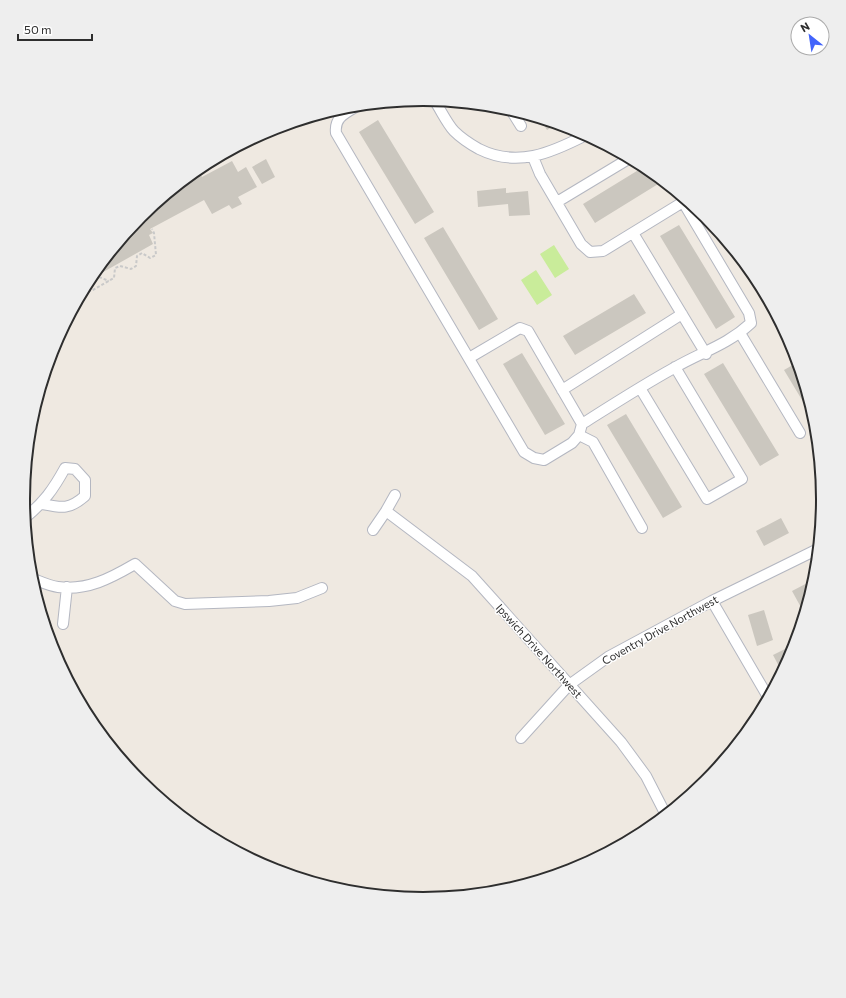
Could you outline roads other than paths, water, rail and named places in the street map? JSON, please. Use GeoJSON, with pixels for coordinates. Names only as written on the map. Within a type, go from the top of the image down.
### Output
{"type":"FeatureCollection","features":[{"type":"Feature","properties":{"kind":"street"},"geometry":{"type":"LineString","coordinates":[[438,107],[454,131],[474,146],[489,154],[518,159],[533,157],[547,153],[578,138]]}},
{"type":"Feature","properties":{"kind":"street"},"geometry":{"type":"LineString","coordinates":[[343,115],[339,117],[335,125],[336,133],[524,452],[534,458],[544,460],[572,443],[579,435],[582,424],[675,367],[706,354],[740,333],[751,323],[749,312],[690,211]]}},
{"type":"Feature","properties":{"kind":"street"},"geometry":{"type":"LineString","coordinates":[[515,117],[521,126]]}},
{"type":"Feature","properties":{"kind":"street"},"geometry":{"type":"LineString","coordinates":[[533,157],[581,244],[590,252],[603,251],[681,203]]}},
{"type":"Feature","properties":{"kind":"street"},"geometry":{"type":"LineString","coordinates":[[557,202],[624,162]]}},
{"type":"Feature","properties":{"kind":"street"},"geometry":{"type":"LineString","coordinates":[[633,232],[706,354]]}},
{"type":"Feature","properties":{"kind":"street"},"geometry":{"type":"LineString","coordinates":[[562,390],[682,314]]}},
{"type":"Feature","properties":{"kind":"street"},"geometry":{"type":"LineString","coordinates":[[469,358],[520,328],[528,331],[582,424]]}},
{"type":"Feature","properties":{"kind":"street"},"geometry":{"type":"LineString","coordinates":[[740,333],[800,433]]}},
{"type":"Feature","properties":{"kind":"street"},"geometry":{"type":"LineString","coordinates":[[640,388],[707,500],[742,479],[675,367]]}},
{"type":"Feature","properties":{"kind":"street"},"geometry":{"type":"LineString","coordinates":[[579,435],[592,442],[642,528]]}},
{"type":"Feature","properties":{"kind":"street"},"geometry":{"type":"LineString","coordinates":[[31,513],[42,504],[54,488],[65,468],[75,469],[84,480],[84,496],[74,506],[60,508],[42,504]]}},
{"type":"Feature","properties":{"kind":"street"},"geometry":{"type":"LineString","coordinates":[[373,530],[386,512],[395,495]]}},
{"type":"Feature","properties":{"kind":"street","name":"Ipswich Drive Northwest"},"geometry":{"type":"LineString","coordinates":[[386,512],[472,576],[621,742],[646,776],[663,810]]}},
{"type":"Feature","properties":{"kind":"street","name":"Coventry Drive Northwest"},"geometry":{"type":"LineString","coordinates":[[521,738],[569,685],[608,657],[712,601],[813,552]]}},
{"type":"Feature","properties":{"kind":"street"},"geometry":{"type":"LineString","coordinates":[[39,581],[57,587],[82,587],[106,580],[135,564],[175,601],[185,604],[283,600],[296,598],[322,588]]}},
{"type":"Feature","properties":{"kind":"street"},"geometry":{"type":"LineString","coordinates":[[63,624],[67,587]]}},
{"type":"Feature","properties":{"kind":"street"},"geometry":{"type":"LineString","coordinates":[[712,601],[765,692]]}}]}
